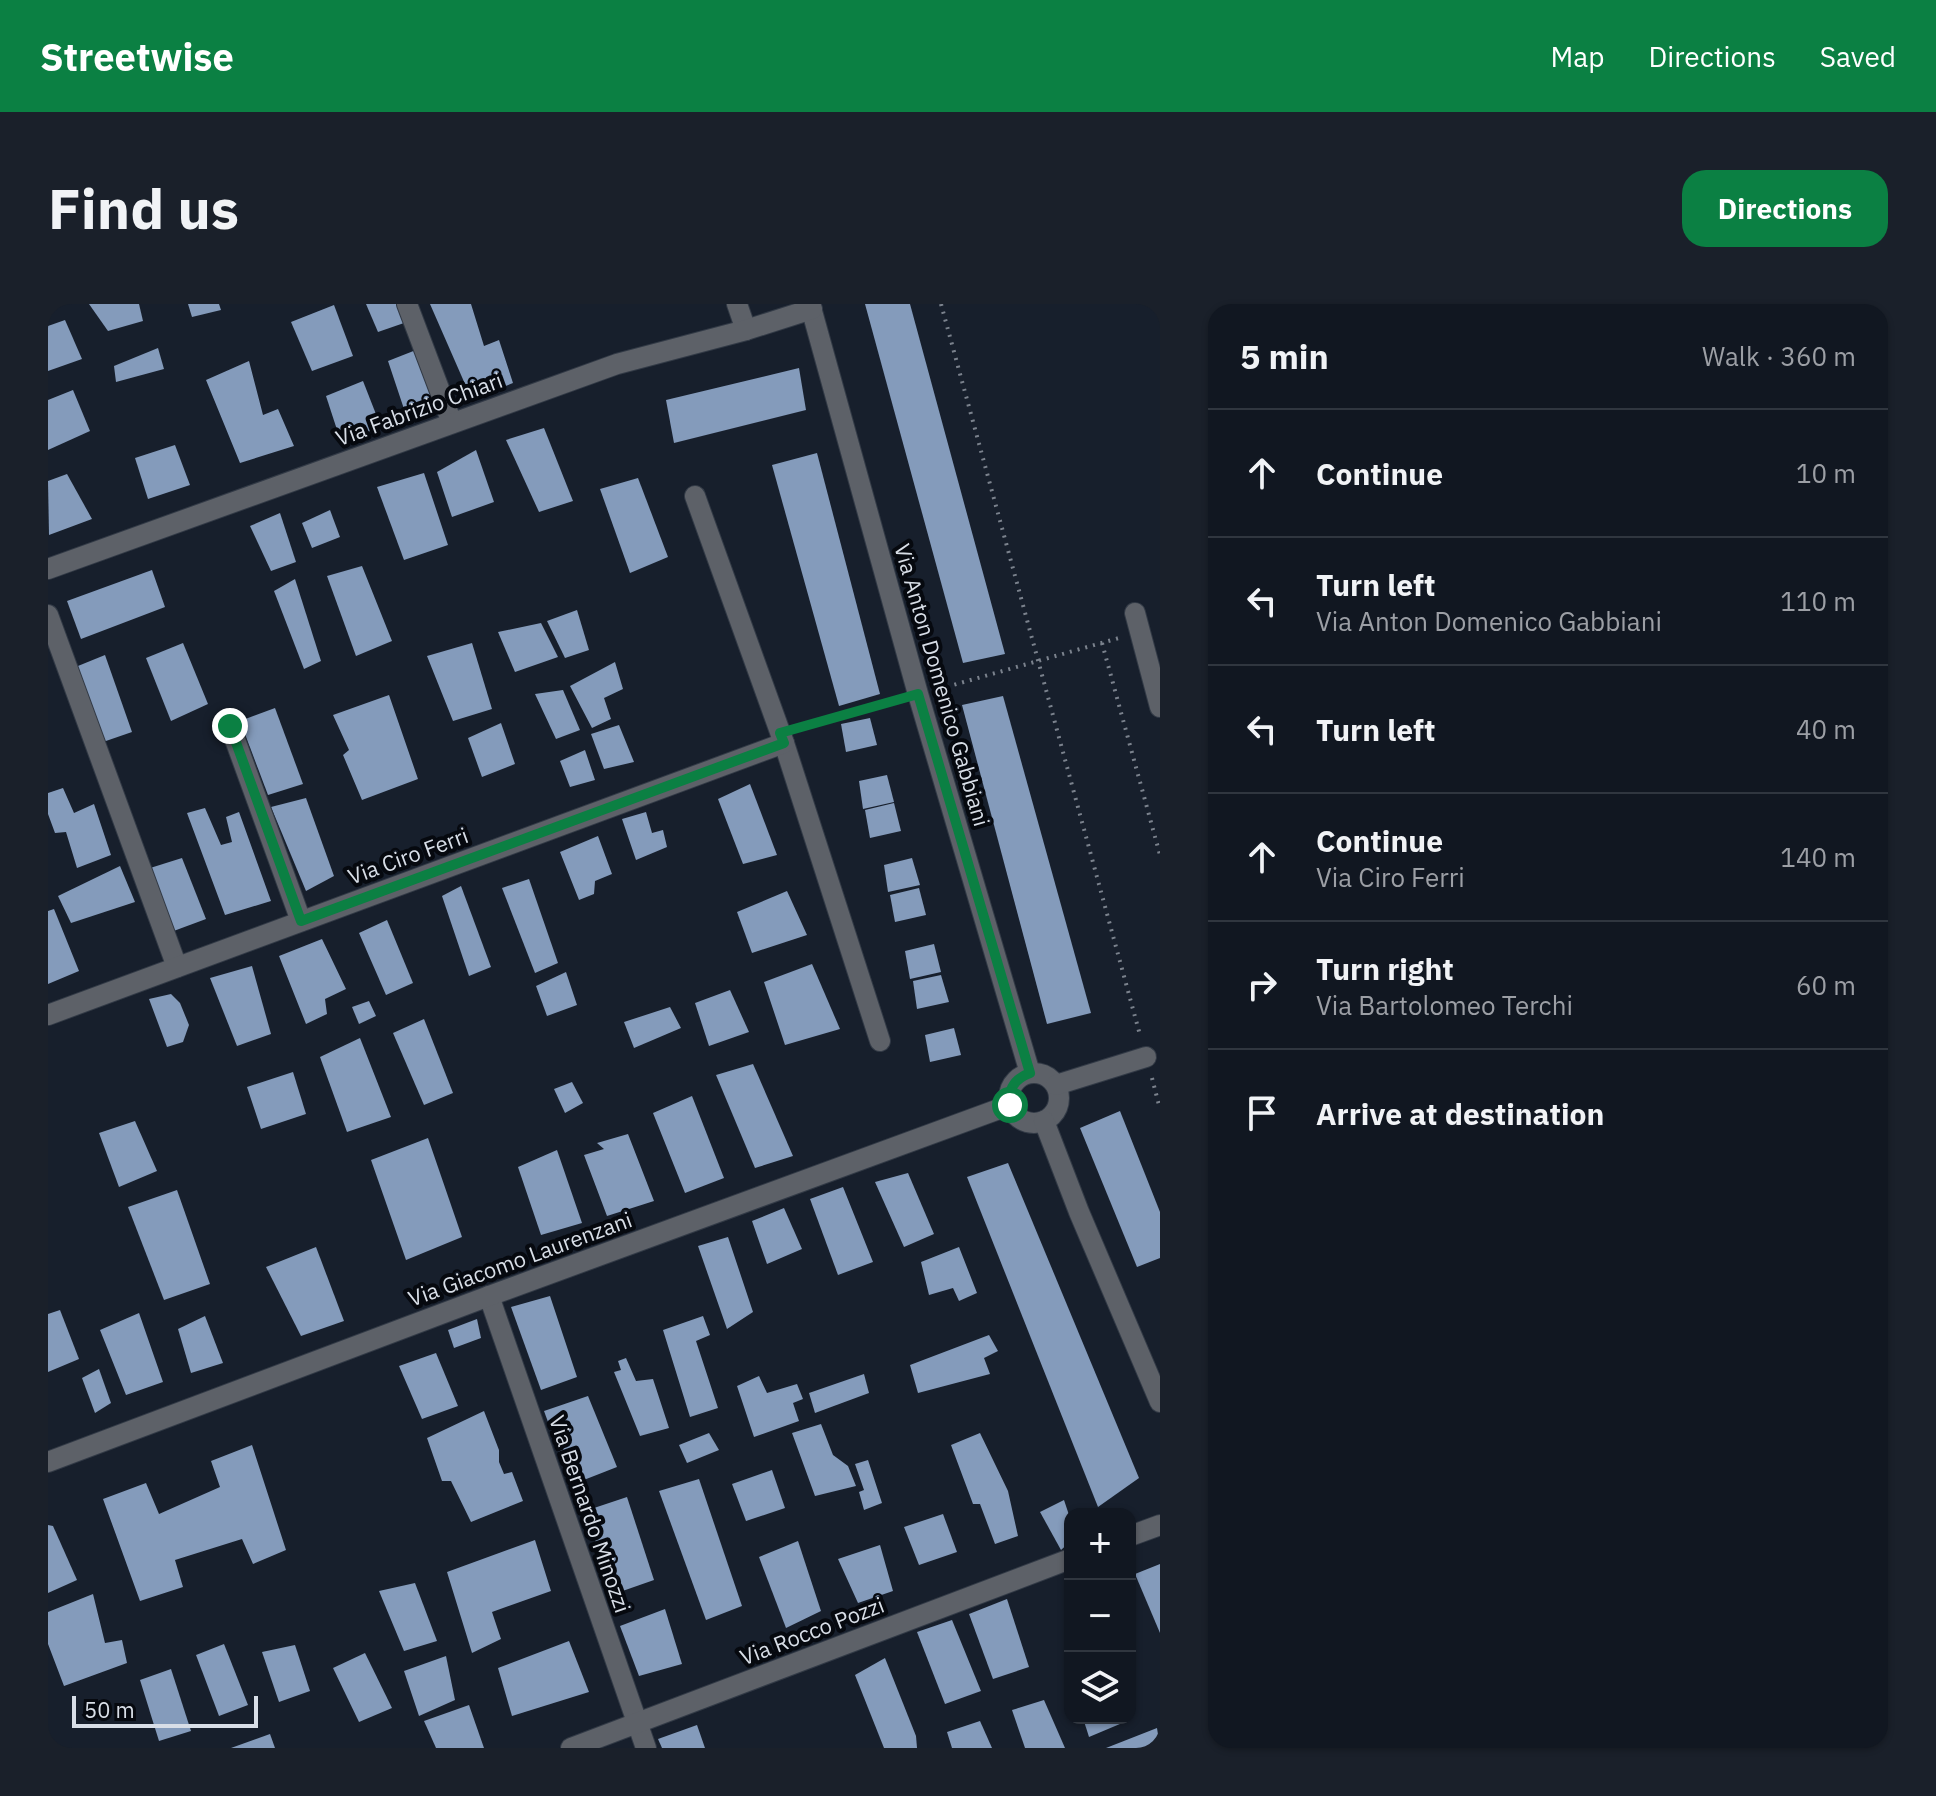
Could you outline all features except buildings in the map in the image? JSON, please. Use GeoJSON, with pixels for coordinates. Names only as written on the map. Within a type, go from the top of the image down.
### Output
{"type":"FeatureCollection","features":[{"type":"Feature","properties":{"kind":"street"},"geometry":{"type":"LineString","coordinates":[[407,304],[452,423]]}},
{"type":"Feature","properties":{"kind":"street"},"geometry":{"type":"LineString","coordinates":[[737,304],[746,330]]}},
{"type":"Feature","properties":{"kind":"street","name":"Via Fabrizio Chiari"},"geometry":{"type":"LineString","coordinates":[[48,569],[617,364],[746,330],[811,306]]}},
{"type":"Feature","properties":{"kind":"street","name":"Via Anton Domenico Gabbiani"},"geometry":{"type":"LineString","coordinates":[[811,306],[918,694],[1030,1073]]}},
{"type":"Feature","properties":{"kind":"street"},"geometry":{"type":"LineString","coordinates":[[695,496],[782,738],[880,1041]]}},
{"type":"Feature","properties":{"kind":"street"},"geometry":{"type":"LineString","coordinates":[[48,615],[177,967]]}},
{"type":"Feature","properties":{"kind":"street"},"geometry":{"type":"LineString","coordinates":[[1138,622],[1157,684],[1160,707]]}},
{"type":"Feature","properties":{"kind":"street"},"geometry":{"type":"LineString","coordinates":[[230,726],[301,921]]}},
{"type":"Feature","properties":{"kind":"street","name":"Via Ciro Ferri"},"geometry":{"type":"LineString","coordinates":[[48,1015],[782,738]]}},
{"type":"Feature","properties":{"kind":"street"},"geometry":{"type":"LineString","coordinates":[[1056,1085],[1146,1057]]}},
{"type":"Feature","properties":{"kind":"street"},"geometry":{"type":"LineString","coordinates":[[1030,1073],[1044,1075],[1056,1085],[1059,1101],[1051,1116],[1036,1123],[1019,1119],[1010,1105],[1011,1088],[1015,1081],[1030,1073]]}},
{"type":"Feature","properties":{"kind":"street","name":"Via Giacomo Laurenzani"},"geometry":{"type":"LineString","coordinates":[[48,1462],[1010,1105]]}},
{"type":"Feature","properties":{"kind":"street"},"geometry":{"type":"LineString","coordinates":[[1044,1121],[1160,1402]]}},
{"type":"Feature","properties":{"kind":"street","name":"Via Bernardo Minozzi"},"geometry":{"type":"LineString","coordinates":[[489,1296],[646,1748]]}},
{"type":"Feature","properties":{"kind":"street"},"geometry":{"type":"LineString","coordinates":[[1136,1534],[1160,1525]]}},
{"type":"Feature","properties":{"kind":"street","name":"Via Rocco Pozzi"},"geometry":{"type":"LineString","coordinates":[[571,1748],[1064,1561]]}},
{"type":"Feature","properties":{"kind":"path"},"geometry":{"type":"LineString","coordinates":[[941,304],[1160,1109]]}},
{"type":"Feature","properties":{"kind":"path"},"geometry":{"type":"LineString","coordinates":[[782,738],[918,694],[1102,643],[1138,622]]}},
{"type":"Feature","properties":{"kind":"path"},"geometry":{"type":"LineString","coordinates":[[1102,643],[1160,855]]}},
{"type":"Feature","properties":{"kind":"route"},"geometry":{"type":"LineString","coordinates":[[230,726],[301,921],[784,743],[780,733],[918,694],[1030,1073],[1015,1081],[1009,1097],[1010,1105]]}}]}
